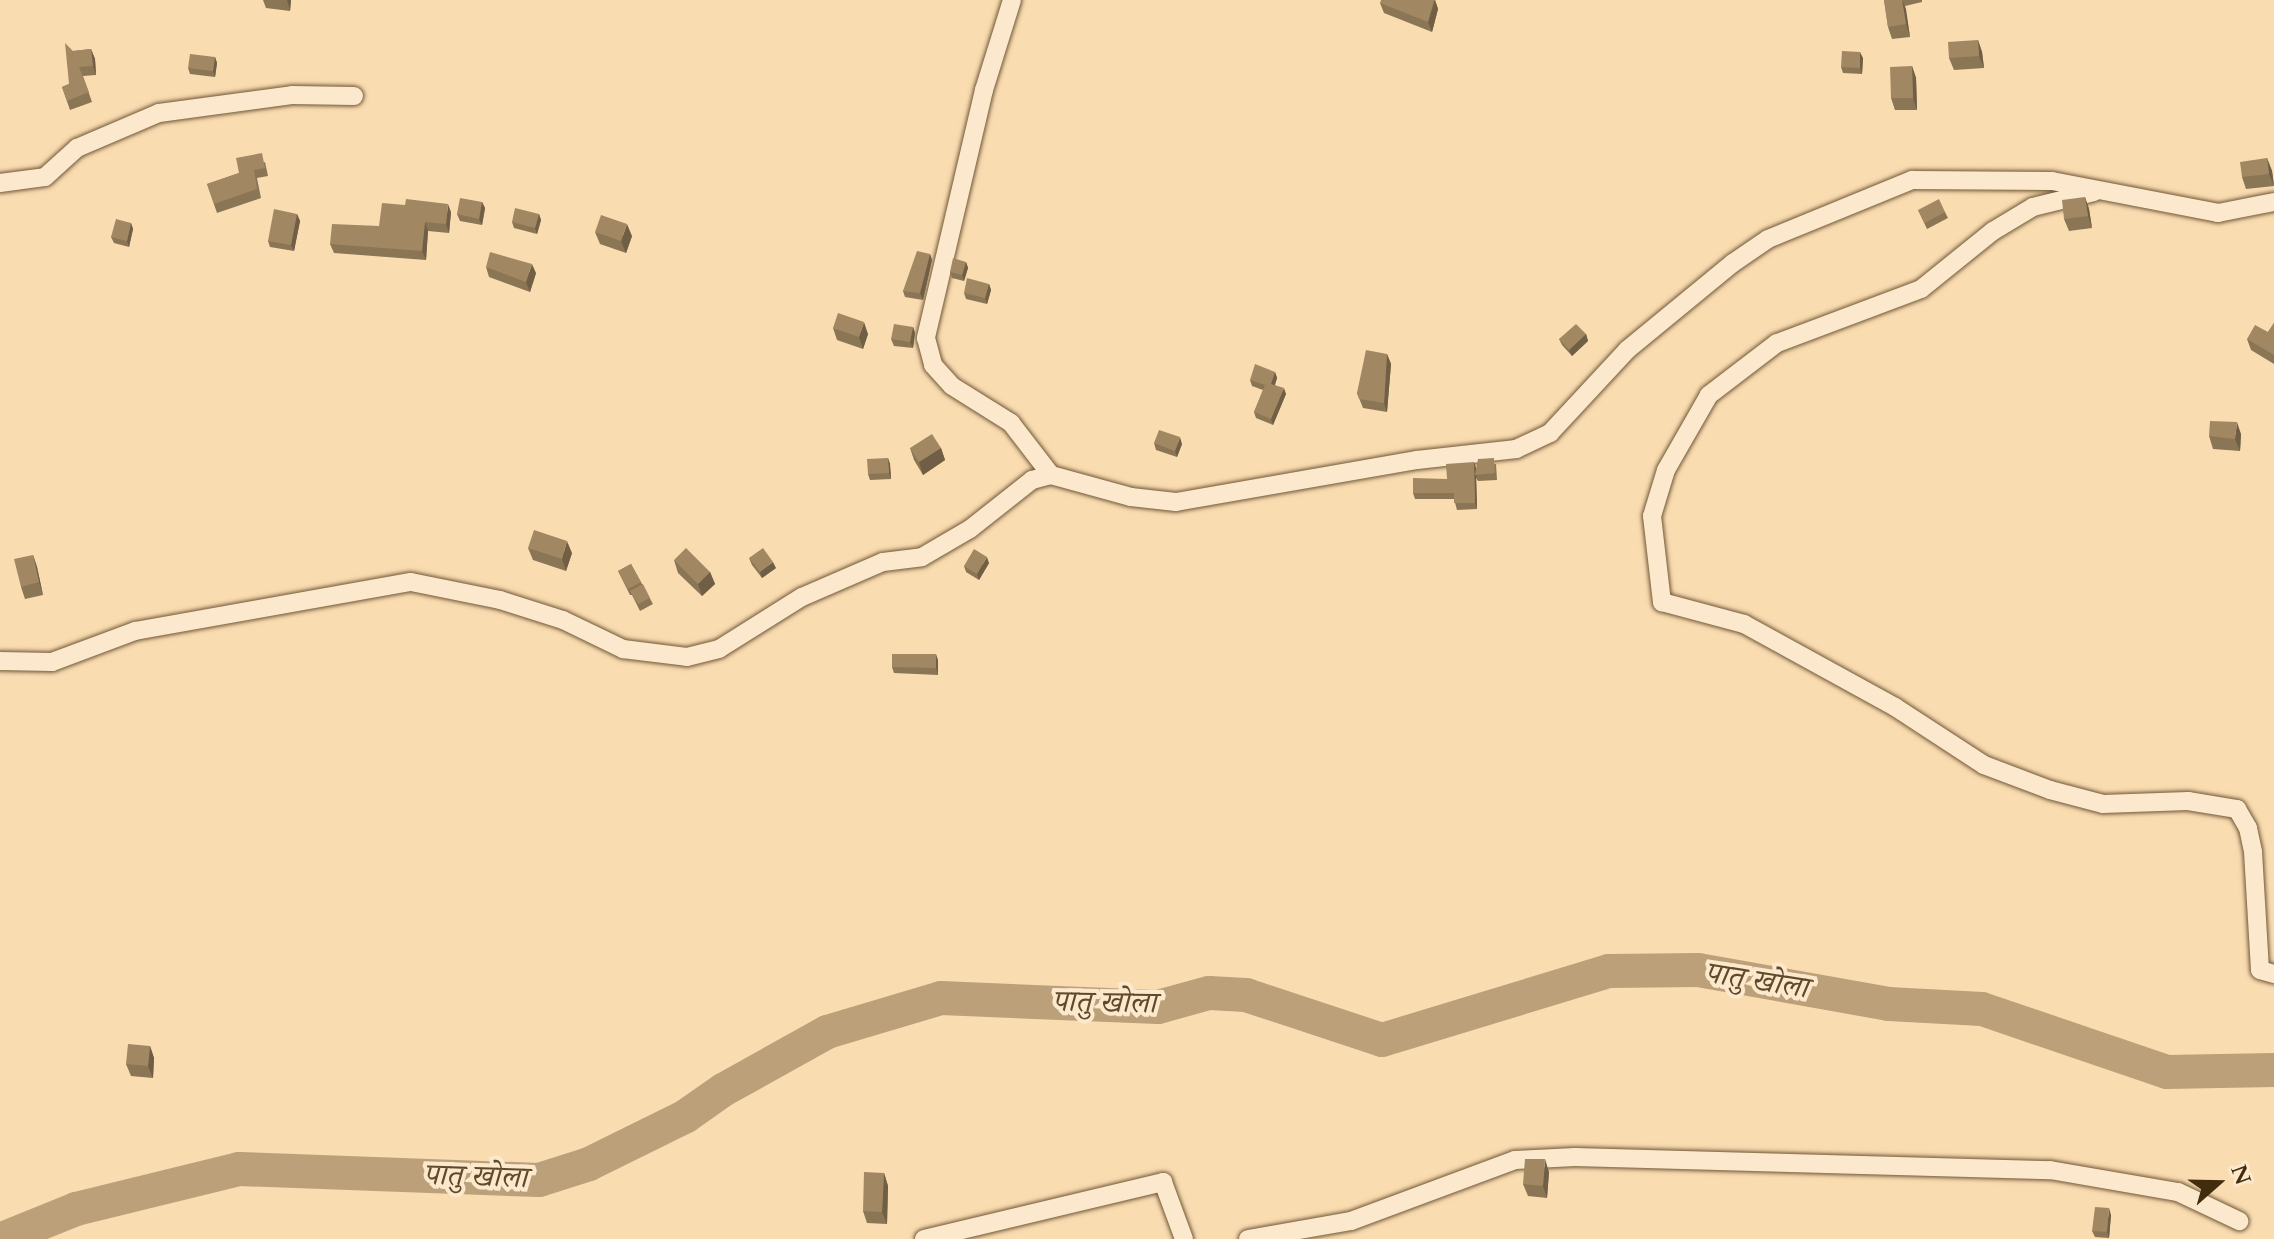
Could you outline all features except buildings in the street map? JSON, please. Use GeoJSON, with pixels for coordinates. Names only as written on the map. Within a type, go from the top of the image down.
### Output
{"type":"FeatureCollection","features":[{"type":"Feature","properties":{"kind":"street"},"geometry":{"type":"LineString","coordinates":[[1012,0],[984,90],[926,338],[933,365],[952,386],[1011,423],[1051,475]]}},
{"type":"Feature","properties":{"kind":"street"},"geometry":{"type":"LineString","coordinates":[[0,183],[45,177],[77,148],[148,115],[192,105],[292,95],[354,96]]}},
{"type":"Feature","properties":{"kind":"street"},"geometry":{"type":"LineString","coordinates":[[0,661],[52,662],[135,631],[411,582],[500,600],[563,620],[623,649],[687,657],[719,649],[802,597],[883,562],[922,557],[970,529],[1032,480],[1051,475],[1131,497],[1176,502],[1417,460],[1516,449],[1550,433],[1652,326],[1768,239],[1912,180],[2052,181],[2218,213],[2274,202]]}},
{"type":"Feature","properties":{"kind":"street"},"geometry":{"type":"LineString","coordinates":[[2101,190],[2033,207],[1993,231],[1921,289],[1777,343],[1709,395],[1666,470],[1652,516],[1662,602],[1744,624],[1895,707],[1984,765],[2050,790],[2103,804],[2188,801],[2237,809],[2248,828],[2253,852],[2260,970],[2274,974]]}},
{"type":"Feature","properties":{"kind":"street"},"geometry":{"type":"LineString","coordinates":[[1248,1239],[1351,1221],[1515,1160],[1575,1157],[2050,1170],[2178,1192],[2239,1221]]}},
{"type":"Feature","properties":{"kind":"street"},"geometry":{"type":"LineString","coordinates":[[924,1239],[1163,1182],[1184,1239]]}},
{"type":"Feature","properties":{"kind":"waterway","name":"पातु खोला"},"geometry":{"type":"LineString","coordinates":[[2,1239],[76,1209],[239,1169],[539,1180],[589,1164],[686,1116],[723,1090],[827,1032],[941,998],[1158,1007],[1209,993],[1246,995],[1382,1040],[1609,971],[1698,970],[1889,1004],[1982,1009],[2167,1072],[2274,1070]]}}]}
